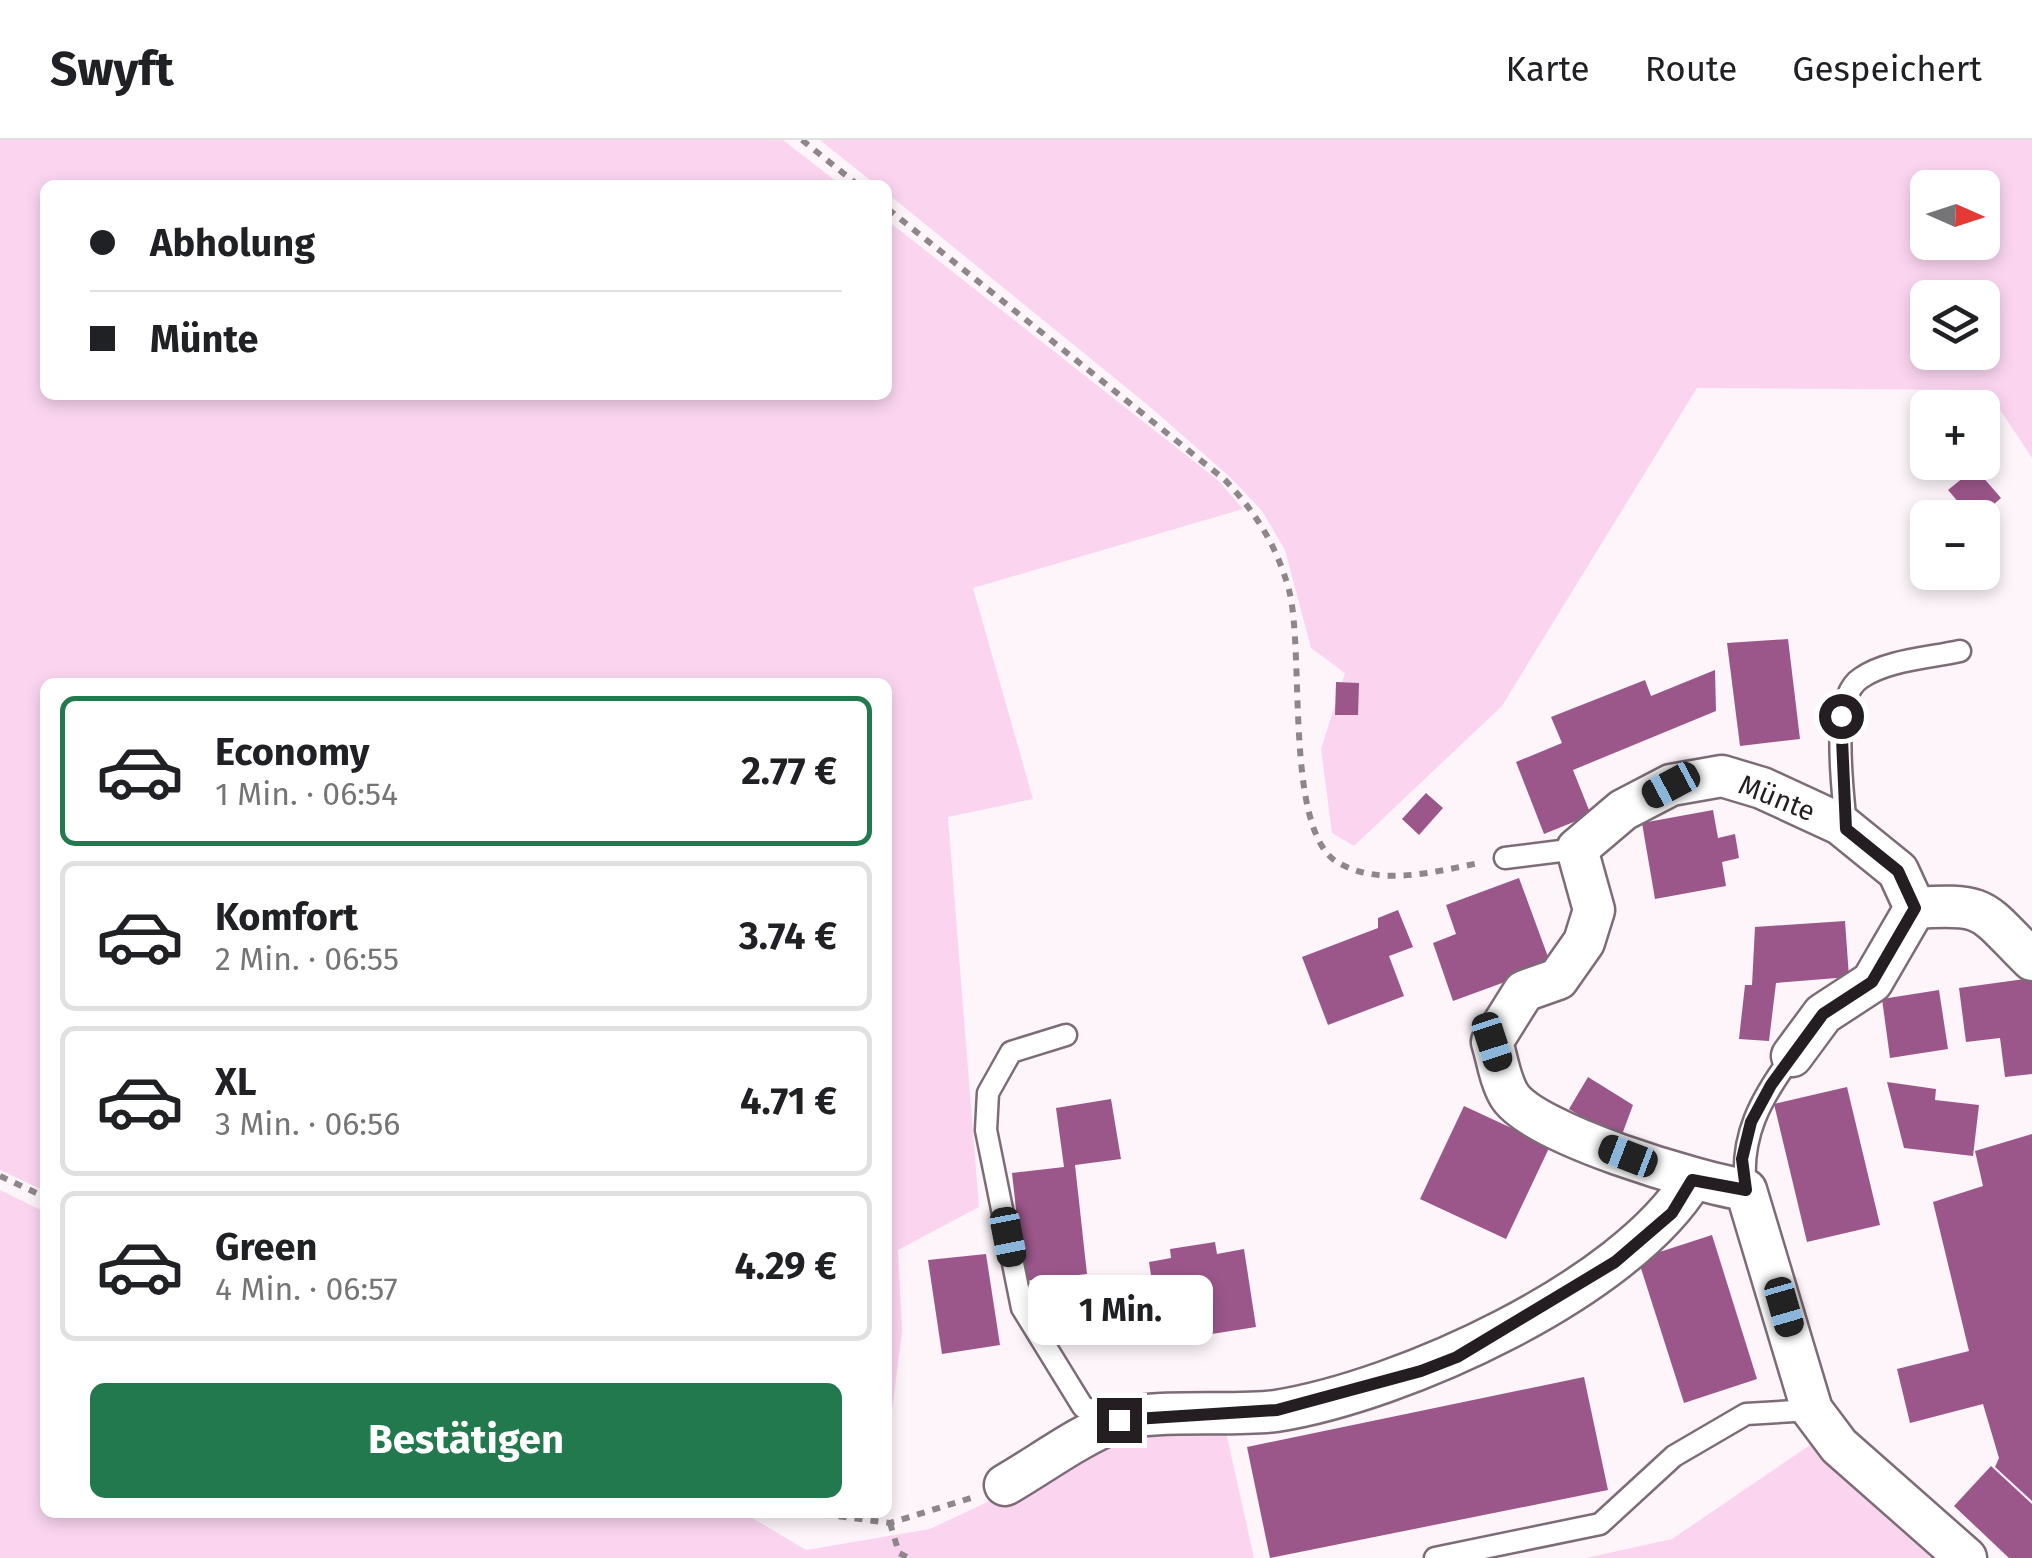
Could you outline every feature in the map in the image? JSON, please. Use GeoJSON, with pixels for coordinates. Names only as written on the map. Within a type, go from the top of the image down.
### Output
{"type":"FeatureCollection","features":[{"type":"Feature","properties":{"kind":"street","name":"Münte"},"geometry":{"type":"LineString","coordinates":[[1577,849],[1623,810],[1671,785],[1722,776],[1762,788],[1846,829],[1898,871],[1915,908]]}},
{"type":"Feature","properties":{"kind":"street"},"geometry":{"type":"LineString","coordinates":[[1577,849],[1594,910],[1584,942],[1558,979],[1524,991],[1492,1042],[1510,1097],[1564,1132],[1692,1180],[1746,1190],[1812,1410],[1839,1446],[1966,1558]]}},
{"type":"Feature","properties":{"kind":"street"},"geometry":{"type":"LineString","coordinates":[[1792,1056],[1823,1014],[1872,982],[1915,908],[1966,904],[1981,910],[2032,960]]}},
{"type":"Feature","properties":{"kind":"street"},"geometry":{"type":"LineString","coordinates":[[1004,1486],[1119,1420],[1277,1410],[1421,1371],[1457,1357],[1615,1262],[1672,1213],[1692,1180]]}},
{"type":"Feature","properties":{"kind":"lane"},"geometry":{"type":"LineString","coordinates":[[1846,829],[1841,716],[1852,684],[1873,671],[1960,651]]}},
{"type":"Feature","properties":{"kind":"lane"},"geometry":{"type":"LineString","coordinates":[[1504,858],[1577,849]]}},
{"type":"Feature","properties":{"kind":"lane"},"geometry":{"type":"LineString","coordinates":[[1066,1035],[1011,1052],[988,1092],[986,1130],[1022,1308],[1084,1406],[1119,1420]]}},
{"type":"Feature","properties":{"kind":"lane"},"geometry":{"type":"LineString","coordinates":[[1746,1190],[1742,1159],[1751,1122],[1792,1056]]}},
{"type":"Feature","properties":{"kind":"lane"},"geometry":{"type":"LineString","coordinates":[[1436,1558],[1600,1524],[1674,1456],[1746,1414],[1812,1410]]}},
{"type":"Feature","properties":{"kind":"path"},"geometry":{"type":"LineString","coordinates":[[802,140],[852,180]]}},
{"type":"Feature","properties":{"kind":"path"},"geometry":{"type":"LineString","coordinates":[[892,211],[1224,479],[1253,510],[1290,592],[1298,670],[1300,751],[1312,835],[1335,861],[1368,874],[1403,876],[1504,858]]}},
{"type":"Feature","properties":{"kind":"path"},"geometry":{"type":"LineString","coordinates":[[0,1176],[40,1195]]}},
{"type":"Feature","properties":{"kind":"path"},"geometry":{"type":"LineString","coordinates":[[852,1518],[890,1523],[1004,1486]]}},
{"type":"Feature","properties":{"kind":"path"},"geometry":{"type":"LineString","coordinates":[[890,1523],[898,1552],[909,1558]]}},
{"type":"Feature","properties":{"kind":"shaded area"},"geometry":{"type":"Polygon","coordinates":[[[0,140],[783,140],[835,180],[40,180],[40,400],[892,400],[892,224],[1219,481],[1243,509],[973,588],[1033,799],[948,817],[979,1207],[898,1250],[902,1331],[892,1411],[892,678],[40,678],[40,1189],[0,1170],[0,140]]]}},
{"type":"Feature","properties":{"kind":"shaded area"},"geometry":{"type":"Polygon","coordinates":[[[820,140],[2032,140],[2032,458],[2000,410],[2000,390],[1697,388],[1502,706],[1354,846],[1332,833],[1321,749],[1345,673],[1311,648],[1285,550],[1262,511],[1230,477],[1149,406],[892,197],[892,180],[870,180],[820,140]]]}},
{"type":"Feature","properties":{"kind":"shaded area"},"geometry":{"type":"Polygon","coordinates":[[[0,1190],[40,1210],[40,1518],[752,1518],[806,1550],[930,1529],[1127,1436],[1224,1423],[1254,1558],[0,1558],[0,1190]]]}},
{"type":"Feature","properties":{"kind":"shaded area"},"geometry":{"type":"Polygon","coordinates":[[[1813,1443],[1942,1547],[1934,1558],[1586,1558],[1672,1539],[1813,1443]]]}},
{"type":"Feature","properties":{"kind":"building"},"geometry":{"type":"Polygon","coordinates":[[[1960,480],[1985,480],[2001,498],[1957,500],[1948,490],[1960,480]]]}},
{"type":"Feature","properties":{"kind":"building"},"geometry":{"type":"Polygon","coordinates":[[[1788,639],[1800,739],[1740,746],[1727,643],[1788,639]]]}},
{"type":"Feature","properties":{"kind":"building"},"geometry":{"type":"Polygon","coordinates":[[[1715,670],[1716,711],[1573,770],[1591,815],[1544,834],[1516,762],[1562,743],[1551,717],[1645,680],[1651,696],[1715,670]]]}},
{"type":"Feature","properties":{"kind":"building"},"geometry":{"type":"Polygon","coordinates":[[[1336,682],[1359,683],[1358,715],[1335,715],[1336,682]]]}},
{"type":"Feature","properties":{"kind":"building"},"geometry":{"type":"Polygon","coordinates":[[[1426,793],[1443,808],[1419,835],[1402,819],[1426,793]]]}},
{"type":"Feature","properties":{"kind":"building"},"geometry":{"type":"Polygon","coordinates":[[[1713,810],[1718,838],[1735,834],[1739,858],[1722,862],[1726,886],[1655,899],[1642,823],[1713,810]]]}},
{"type":"Feature","properties":{"kind":"building"},"geometry":{"type":"Polygon","coordinates":[[[1519,878],[1551,965],[1453,1001],[1433,943],[1456,934],[1446,905],[1519,878]]]}},
{"type":"Feature","properties":{"kind":"building"},"geometry":{"type":"Polygon","coordinates":[[[1398,910],[1413,947],[1389,956],[1404,996],[1328,1025],[1302,957],[1378,928],[1378,918],[1398,910]]]}},
{"type":"Feature","properties":{"kind":"building"},"geometry":{"type":"Polygon","coordinates":[[[1845,921],[1849,977],[1776,983],[1769,1041],[1739,1039],[1745,985],[1752,985],[1755,927],[1845,921]]]}},
{"type":"Feature","properties":{"kind":"building"},"geometry":{"type":"Polygon","coordinates":[[[2032,978],[2032,1074],[2005,1077],[2000,1038],[1966,1042],[1959,988],[2032,978]]]}},
{"type":"Feature","properties":{"kind":"building"},"geometry":{"type":"Polygon","coordinates":[[[1939,990],[1948,1049],[1890,1058],[1882,999],[1939,990]]]}},
{"type":"Feature","properties":{"kind":"building"},"geometry":{"type":"Polygon","coordinates":[[[1588,1077],[1633,1105],[1620,1140],[1569,1109],[1588,1077]]]}},
{"type":"Feature","properties":{"kind":"building"},"geometry":{"type":"Polygon","coordinates":[[[1887,1082],[1936,1089],[1935,1100],[1979,1105],[1973,1156],[1904,1148],[1887,1082]]]}},
{"type":"Feature","properties":{"kind":"building"},"geometry":{"type":"Polygon","coordinates":[[[1847,1087],[1880,1225],[1807,1242],[1774,1104],[1847,1087]]]}},
{"type":"Feature","properties":{"kind":"building"},"geometry":{"type":"Polygon","coordinates":[[[1111,1099],[1121,1159],[1075,1165],[1087,1274],[1024,1281],[1012,1173],[1064,1167],[1056,1108],[1111,1099]]]}},
{"type":"Feature","properties":{"kind":"building"},"geometry":{"type":"Polygon","coordinates":[[[1464,1106],[1550,1146],[1506,1239],[1420,1199],[1464,1106]]]}},
{"type":"Feature","properties":{"kind":"building"},"geometry":{"type":"Polygon","coordinates":[[[2032,1134],[2032,1501],[1995,1467],[1999,1458],[1983,1404],[1910,1423],[1897,1369],[1969,1351],[1933,1202],[1983,1186],[1975,1151],[2032,1134]]]}},
{"type":"Feature","properties":{"kind":"building"},"geometry":{"type":"Polygon","coordinates":[[[1712,1235],[1757,1379],[1684,1403],[1638,1259],[1712,1235]]]}},
{"type":"Feature","properties":{"kind":"building"},"geometry":{"type":"Polygon","coordinates":[[[1215,1242],[1217,1254],[1244,1249],[1256,1327],[1161,1342],[1149,1262],[1171,1258],[1170,1249],[1215,1242]]]}},
{"type":"Feature","properties":{"kind":"building"},"geometry":{"type":"Polygon","coordinates":[[[986,1254],[1000,1345],[942,1354],[928,1260],[986,1254]]]}},
{"type":"Feature","properties":{"kind":"building"},"geometry":{"type":"Polygon","coordinates":[[[1584,1377],[1608,1490],[1270,1558],[1247,1447],[1584,1377]]]}},
{"type":"Feature","properties":{"kind":"building"},"geometry":{"type":"Polygon","coordinates":[[[1991,1466],[2032,1504],[2032,1558],[2009,1558],[1954,1506],[1991,1466]]]}},
{"type":"Feature","properties":{"kind":"route"},"geometry":{"type":"LineString","coordinates":[[1119,1420],[1277,1410],[1421,1371],[1457,1357],[1615,1262],[1672,1213],[1692,1180],[1746,1190],[1742,1159],[1751,1122],[1771,1085],[1823,1014],[1872,982],[1915,908],[1898,871],[1883,855],[1846,829],[1841,716]]}}]}
